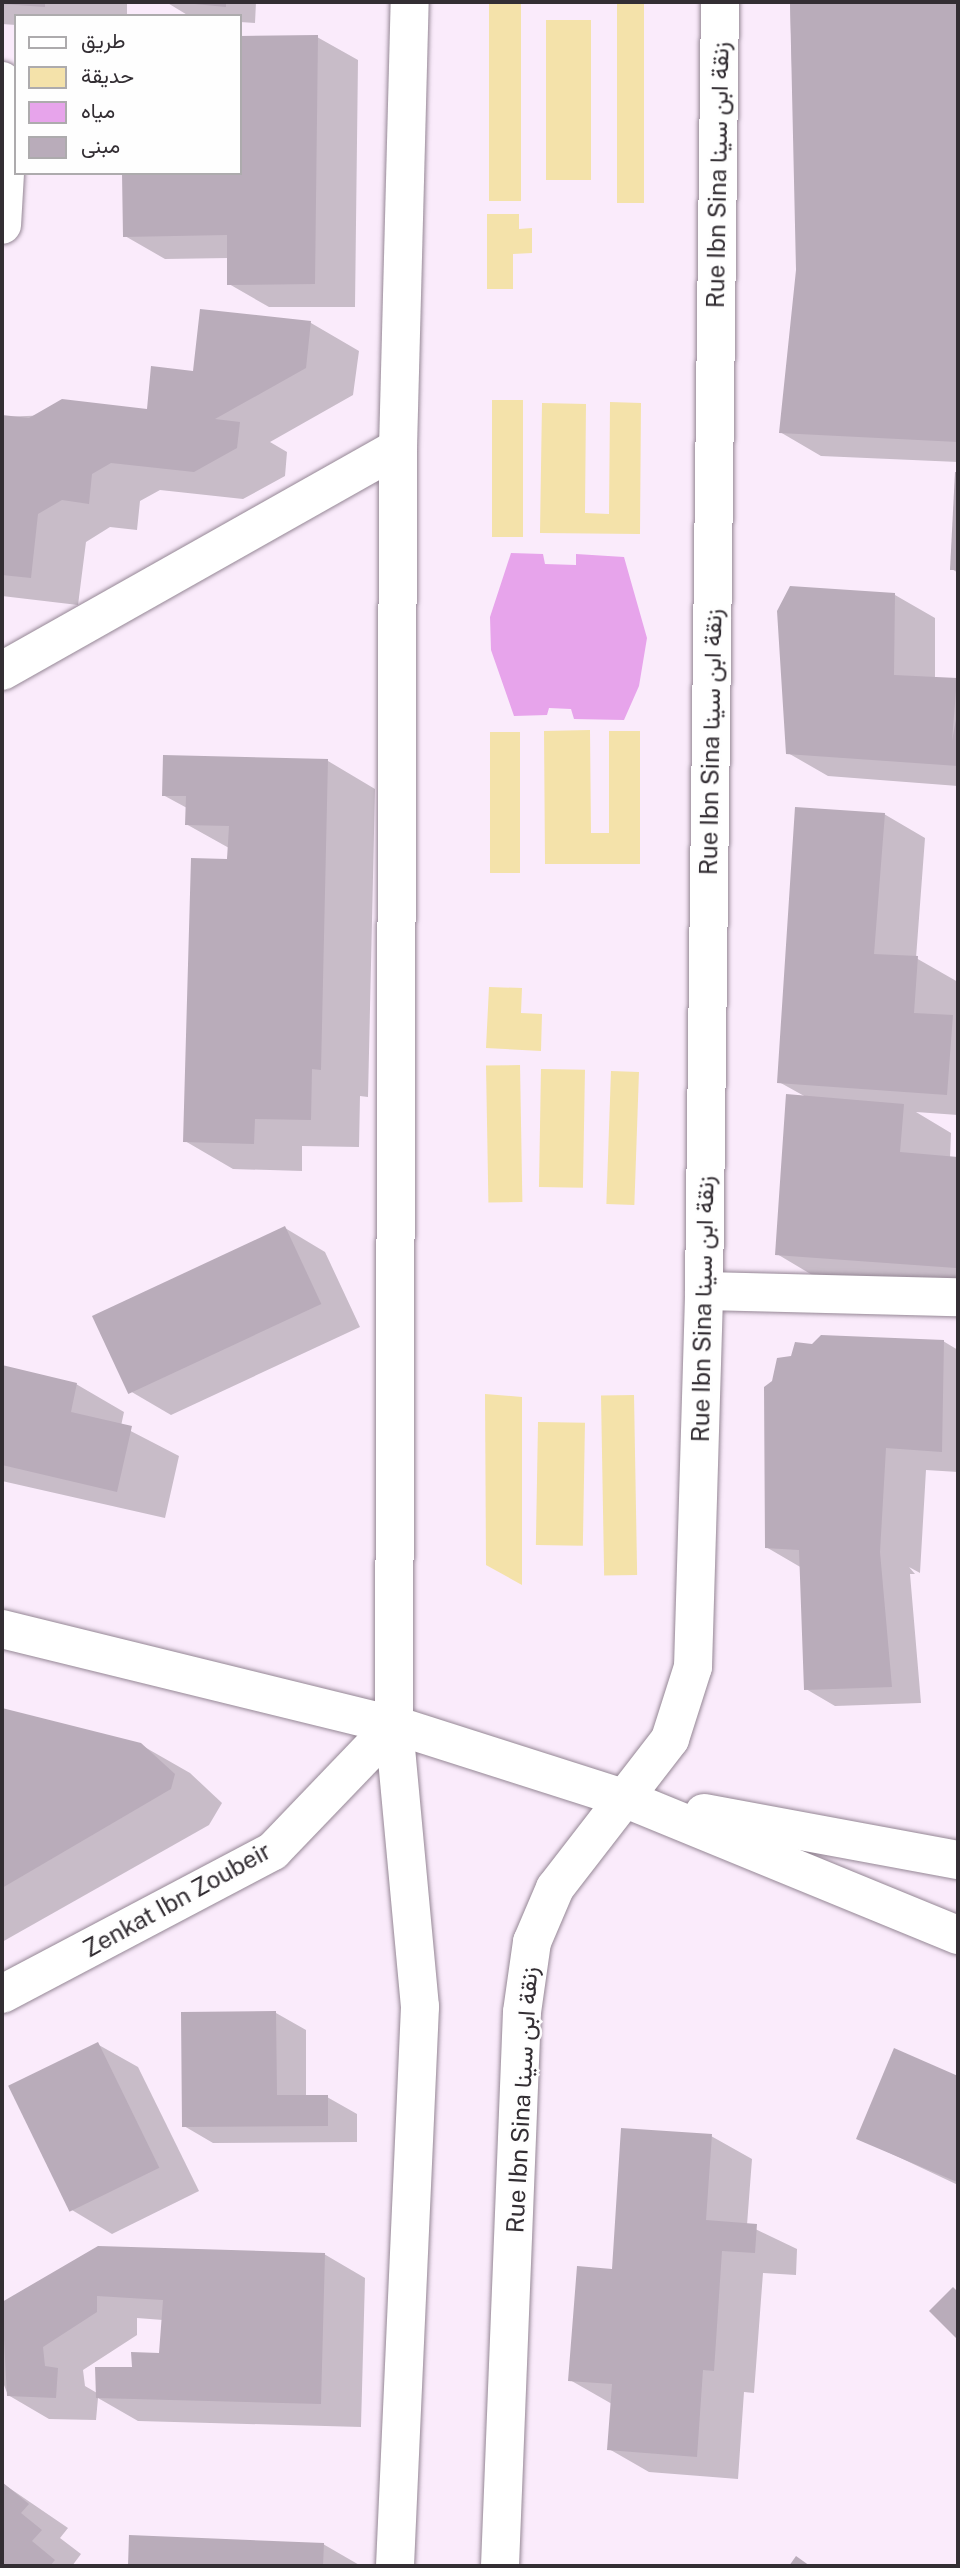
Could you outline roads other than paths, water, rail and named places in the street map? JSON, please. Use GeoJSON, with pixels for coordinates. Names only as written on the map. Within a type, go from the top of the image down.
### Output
{"type":"FeatureCollection","features":[{"type":"Feature","properties":{"kind":"main road"},"geometry":{"type":"LineString","coordinates":[[395,2566],[420,2007],[394,1725],[398,448],[410,2]]}},
{"type":"Feature","properties":{"kind":"main road","name":"Rue Ibn Sina زنقة ابن سينا"},"geometry":{"type":"LineString","coordinates":[[500,2566],[522,2012],[532,1942],[555,1888],[626,1799],[670,1738],[693,1667],[704,1291],[720,2]]}},
{"type":"Feature","properties":{"kind":"main road"},"geometry":{"type":"LineString","coordinates":[[2,81],[9,104],[2,225]]}},
{"type":"Feature","properties":{"kind":"main road"},"geometry":{"type":"LineString","coordinates":[[2,671],[398,448]]}},
{"type":"Feature","properties":{"kind":"main road"},"geometry":{"type":"LineString","coordinates":[[704,1291],[958,1297]]}},
{"type":"Feature","properties":{"kind":"main road"},"geometry":{"type":"LineString","coordinates":[[2,1629],[394,1725],[626,1799],[958,1934]]}},
{"type":"Feature","properties":{"kind":"main road","name":"Zenkat Ibn Zoubeir"},"geometry":{"type":"LineString","coordinates":[[2,1994],[273,1851],[394,1725]]}},
{"type":"Feature","properties":{"kind":"main road"},"geometry":{"type":"LineString","coordinates":[[626,1799],[958,1860]]}},
{"type":"Feature","properties":{"kind":"water"},"geometry":{"type":"Polygon","coordinates":[[[511,553],[543,554],[545,564],[576,565],[576,554],[624,557],[647,638],[639,686],[624,720],[574,719],[571,709],[549,708],[547,715],[514,716],[491,650],[490,617],[511,553]]]}}]}
